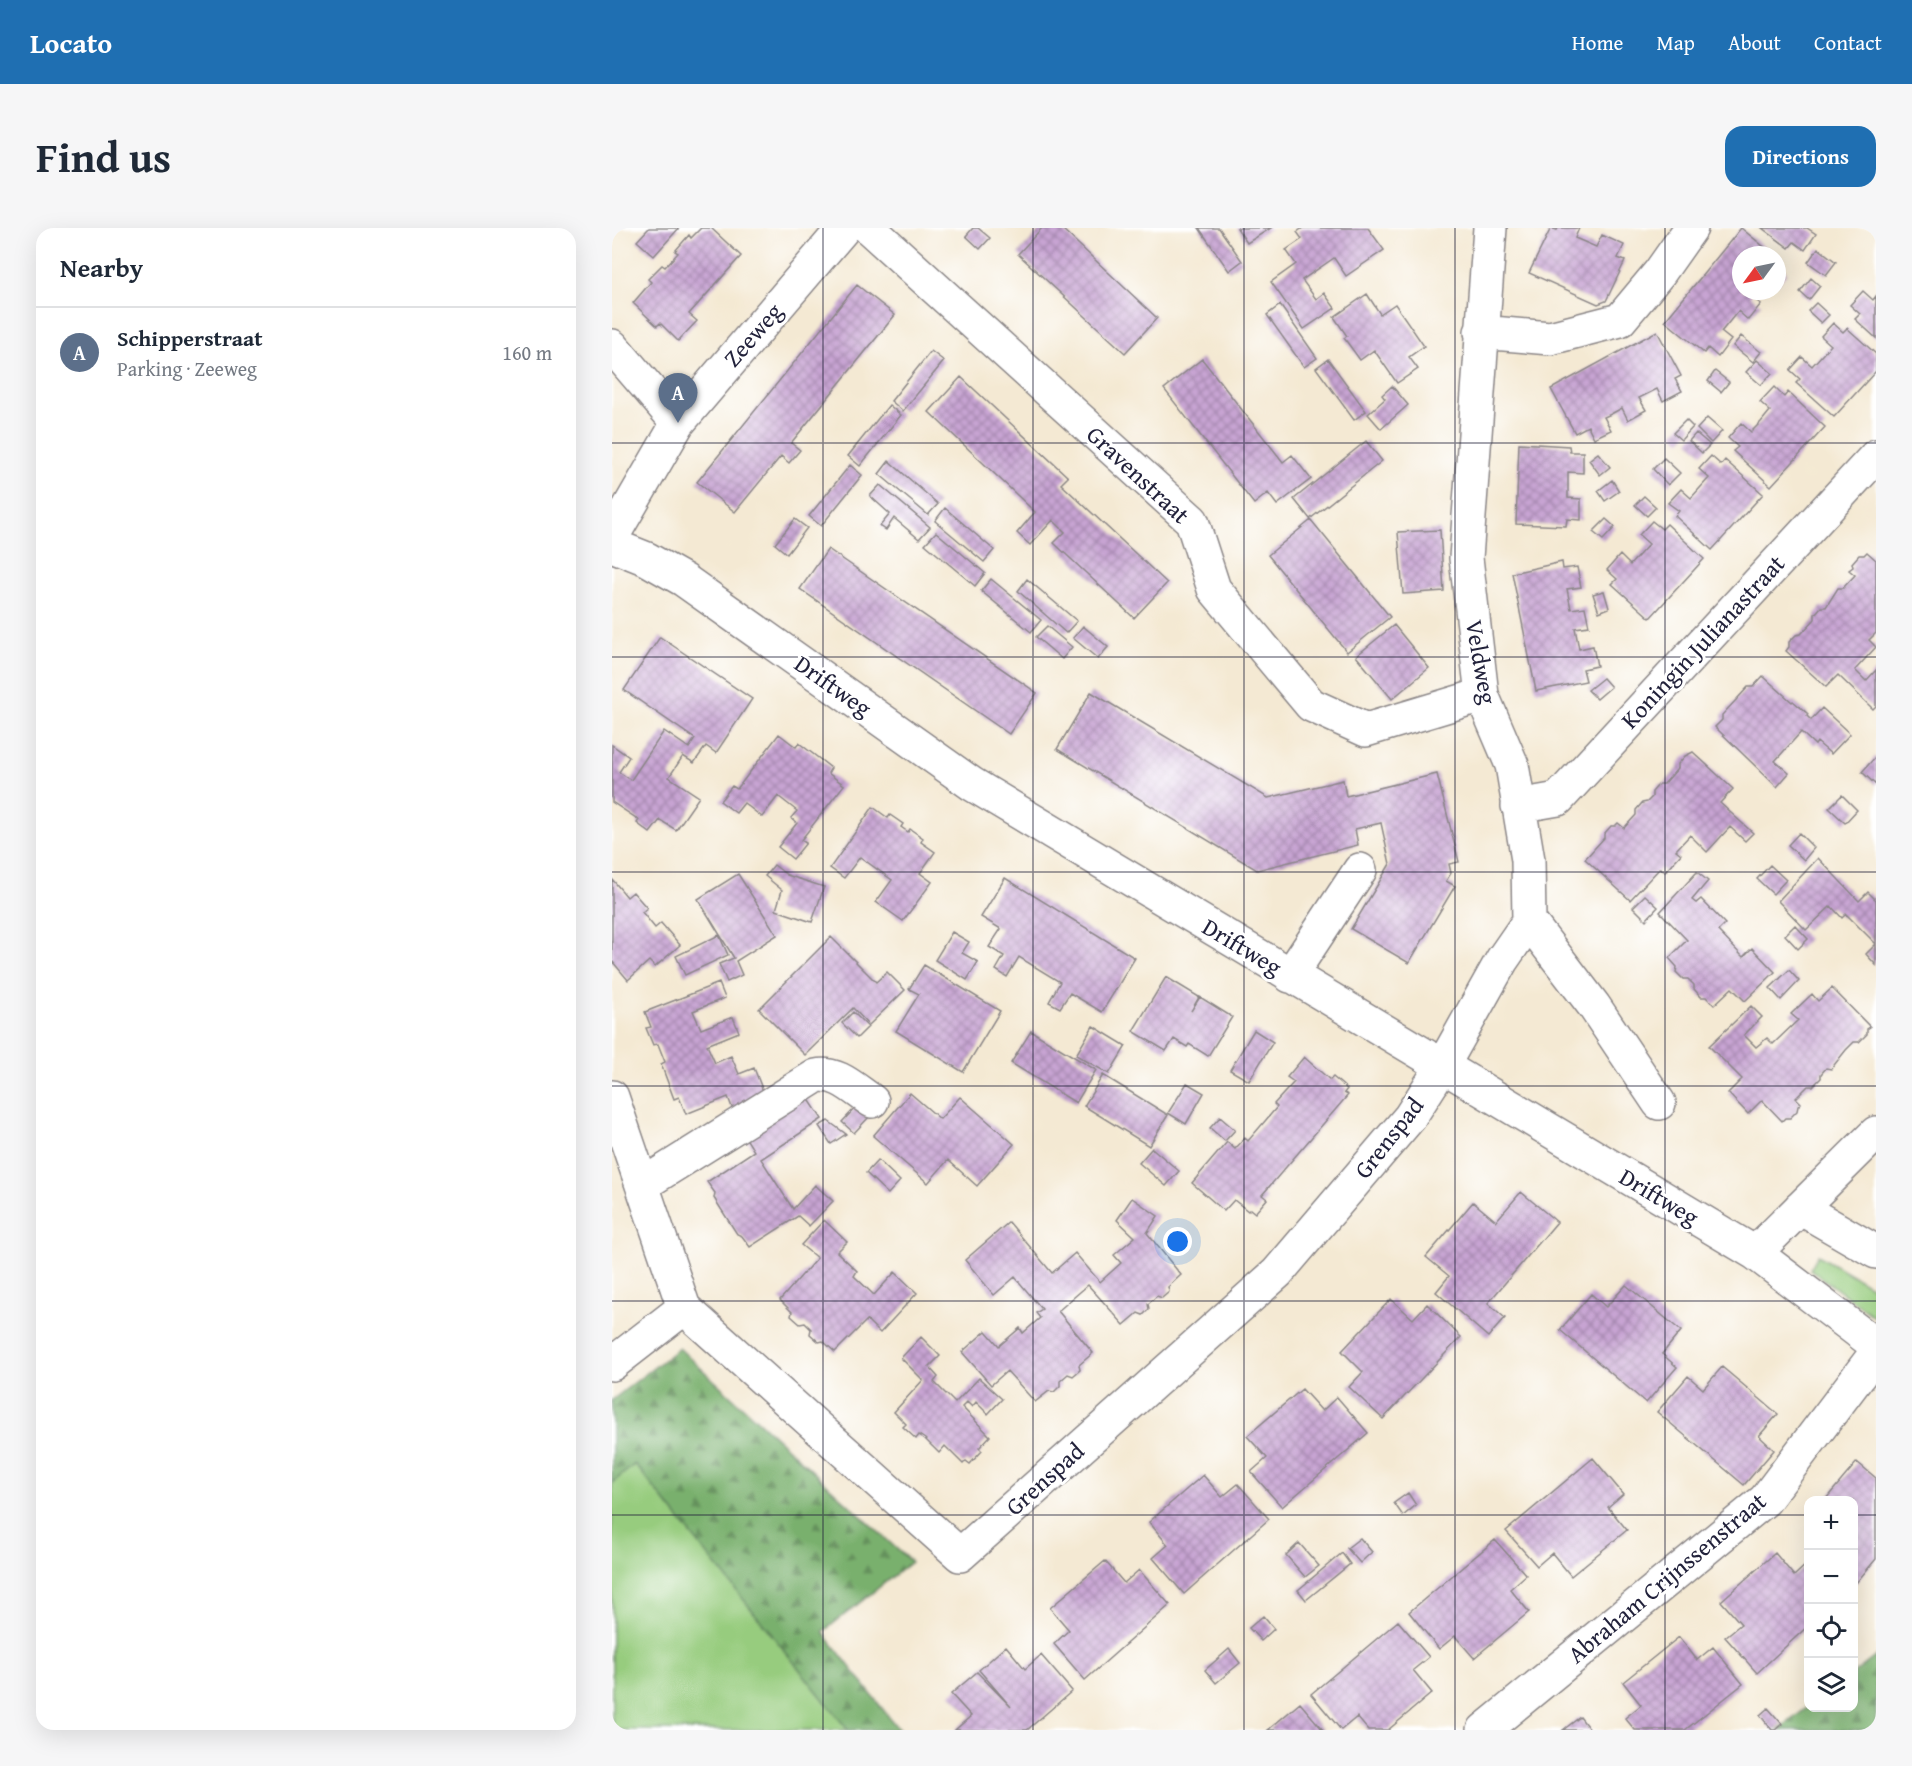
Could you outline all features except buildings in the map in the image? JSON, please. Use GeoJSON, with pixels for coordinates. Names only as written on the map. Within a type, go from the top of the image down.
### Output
{"type":"FeatureCollection","features":[{"type":"Feature","properties":{"kind":"street","name":"Zeeweg"},"geometry":{"type":"LineString","coordinates":[[612,537],[678,423],[844,228]]}},
{"type":"Feature","properties":{"kind":"street","name":"Gravenstraat"},"geometry":{"type":"LineString","coordinates":[[869,228],[1192,521],[1214,589],[1311,705],[1366,730],[1482,694]]}},
{"type":"Feature","properties":{"kind":"street","name":"Veldweg"},"geometry":{"type":"LineString","coordinates":[[1490,228],[1466,558],[1482,694],[1512,765],[1528,861],[1529,921]]}},
{"type":"Feature","properties":{"kind":"street"},"geometry":{"type":"LineString","coordinates":[[1481,332],[1550,339],[1620,320],[1660,272],[1691,228]]}},
{"type":"Feature","properties":{"kind":"street"},"geometry":{"type":"LineString","coordinates":[[612,346],[678,423]]}},
{"type":"Feature","properties":{"kind":"street","name":"Koningin Julianastraat"},"geometry":{"type":"LineString","coordinates":[[1518,806],[1558,799],[1876,456]]}},
{"type":"Feature","properties":{"kind":"street","name":"Driftweg"},"geometry":{"type":"LineString","coordinates":[[612,545],[647,559],[684,580],[972,784],[1755,1253],[1876,1345]]}},
{"type":"Feature","properties":{"kind":"street"},"geometry":{"type":"LineString","coordinates":[[1290,976],[1360,870]]}},
{"type":"Feature","properties":{"kind":"street"},"geometry":{"type":"LineString","coordinates":[[1442,1067],[1502,960],[1529,921],[1594,1006],[1659,1103]]}},
{"type":"Feature","properties":{"kind":"street","name":"Grenspad"},"geometry":{"type":"LineString","coordinates":[[684,1308],[960,1555],[1277,1274],[1410,1117],[1442,1067]]}},
{"type":"Feature","properties":{"kind":"street"},"geometry":{"type":"LineString","coordinates":[[642,1185],[816,1076],[824,1074],[838,1078],[872,1101]]}},
{"type":"Feature","properties":{"kind":"street"},"geometry":{"type":"LineString","coordinates":[[612,1097],[684,1308],[612,1364]]}},
{"type":"Feature","properties":{"kind":"street"},"geometry":{"type":"LineString","coordinates":[[1755,1253],[1876,1133]]}},
{"type":"Feature","properties":{"kind":"street"},"geometry":{"type":"LineString","coordinates":[[1800,1208],[1876,1252]]}},
{"type":"Feature","properties":{"kind":"street","name":"Abraham Crijnssenstraat"},"geometry":{"type":"LineString","coordinates":[[1484,1730],[1765,1500],[1876,1353]]}},
{"type":"Feature","properties":{"kind":"green space"},"geometry":{"type":"Polygon","coordinates":[[[1818,1255],[1876,1289],[1876,1318],[1810,1269],[1818,1255]]]}},
{"type":"Feature","properties":{"kind":"green space"},"geometry":{"type":"Polygon","coordinates":[[[679,1348],[911,1562],[823,1632],[899,1730],[848,1730],[635,1464],[612,1483],[612,1400],[679,1348]]]}},
{"type":"Feature","properties":{"kind":"green space"},"geometry":{"type":"Polygon","coordinates":[[[635,1464],[850,1730],[612,1730],[612,1483],[635,1464]]]}},
{"type":"Feature","properties":{"kind":"green space"},"geometry":{"type":"Polygon","coordinates":[[[1876,1656],[1876,1730],[1778,1730],[1804,1710],[1804,1712],[1858,1712],[1858,1670],[1876,1656]]]}},
{"type":"Feature","properties":{"kind":"place","name":"Schipperstraat"},"geometry":{"type":"Point","coordinates":[678,423]}}]}
